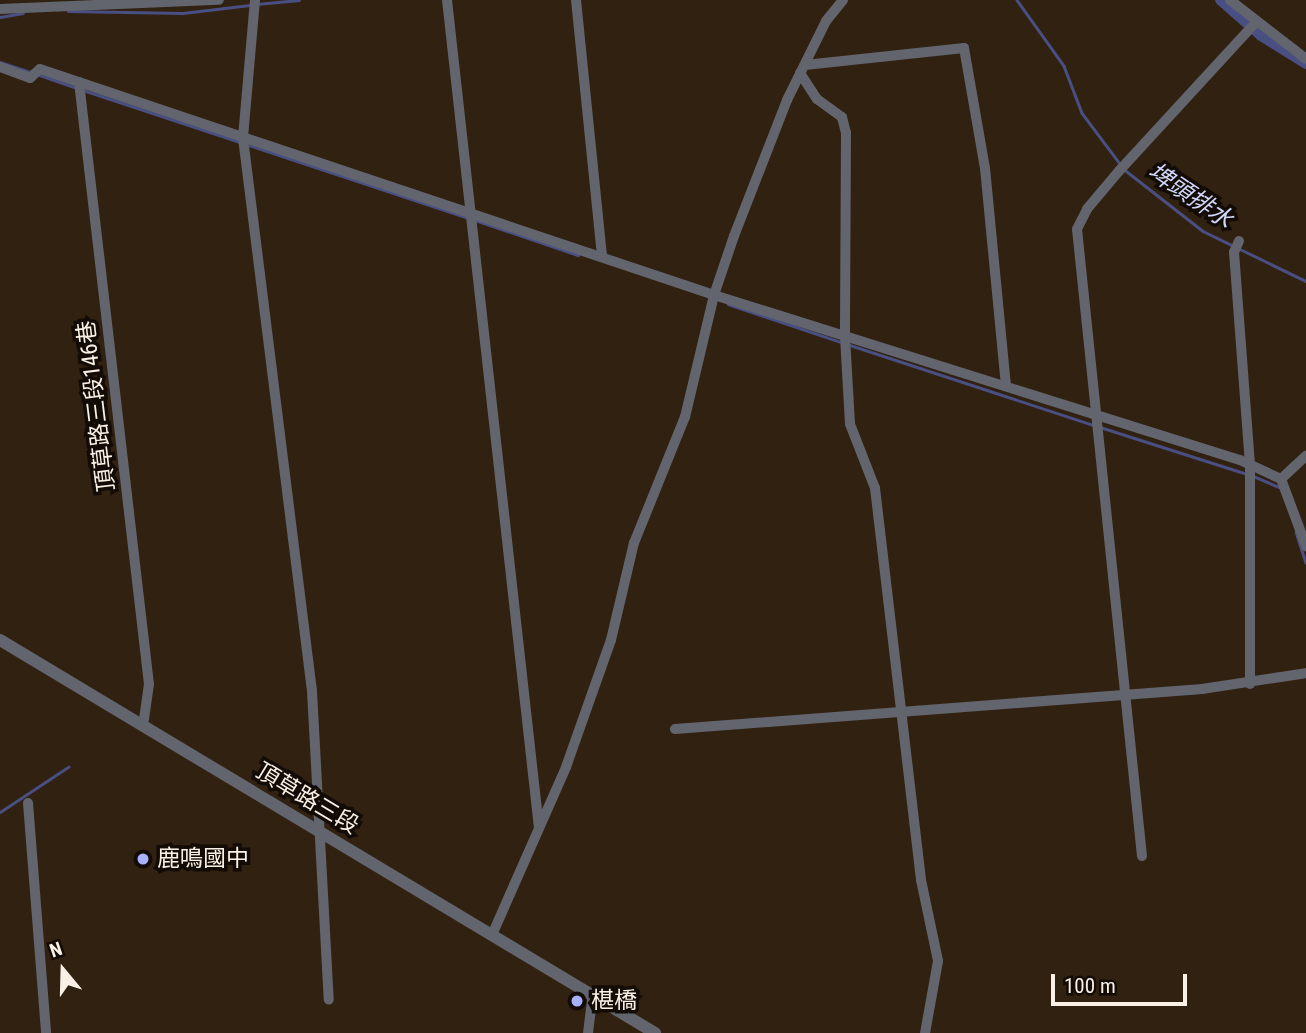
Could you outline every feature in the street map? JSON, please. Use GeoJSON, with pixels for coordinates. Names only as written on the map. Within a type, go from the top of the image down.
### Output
{"type":"FeatureCollection","features":[{"type":"Feature","properties":{"kind":"street"},"geometry":{"type":"LineString","coordinates":[[0,9],[219,0]]}},
{"type":"Feature","properties":{"kind":"street"},"geometry":{"type":"LineString","coordinates":[[447,0],[468,212],[539,828]]}},
{"type":"Feature","properties":{"kind":"street"},"geometry":{"type":"LineString","coordinates":[[576,0],[602,257]]}},
{"type":"Feature","properties":{"kind":"street"},"geometry":{"type":"LineString","coordinates":[[492,936],[539,828],[611,640],[645,508],[685,417],[714,295],[803,69],[826,21],[843,0]]}},
{"type":"Feature","properties":{"kind":"street"},"geometry":{"type":"LineString","coordinates":[[1230,0],[1252,26],[1306,59]]}},
{"type":"Feature","properties":{"kind":"street"},"geometry":{"type":"LineString","coordinates":[[254,4],[243,138],[299,578],[320,831],[329,1000]]}},
{"type":"Feature","properties":{"kind":"street"},"geometry":{"type":"LineString","coordinates":[[1142,856],[1077,229],[1087,209],[1122,168],[1252,26]]}},
{"type":"Feature","properties":{"kind":"street"},"geometry":{"type":"LineString","coordinates":[[803,69],[964,48],[985,167],[1006,385]]}},
{"type":"Feature","properties":{"kind":"street"},"geometry":{"type":"LineString","coordinates":[[0,67],[30,78],[40,69],[714,295],[1006,385],[1250,465],[1281,479],[1306,546]]}},
{"type":"Feature","properties":{"kind":"street"},"geometry":{"type":"LineString","coordinates":[[803,69],[817,99],[842,117],[846,132],[845,337],[850,424],[875,488],[921,880],[937,961],[925,1033]]}},
{"type":"Feature","properties":{"kind":"street","name":"頂草路三段146巷"},"geometry":{"type":"LineString","coordinates":[[79,82],[149,684],[143,726]]}},
{"type":"Feature","properties":{"kind":"street"},"geometry":{"type":"LineString","coordinates":[[1239,241],[1234,252],[1250,465],[1250,684]]}},
{"type":"Feature","properties":{"kind":"street"},"geometry":{"type":"LineString","coordinates":[[1281,479],[1306,456]]}},
{"type":"Feature","properties":{"kind":"street","name":"頂草路三段"},"geometry":{"type":"LineString","coordinates":[[0,640],[655,1033]]}},
{"type":"Feature","properties":{"kind":"street"},"geometry":{"type":"LineString","coordinates":[[675,729],[900,715],[1250,684],[1306,673]]}},
{"type":"Feature","properties":{"kind":"street"},"geometry":{"type":"LineString","coordinates":[[28,803],[46,1033]]}},
{"type":"Feature","properties":{"kind":"street"},"geometry":{"type":"LineString","coordinates":[[588,1033],[593,995]]}},
{"type":"Feature","properties":{"kind":"waterway"},"geometry":{"type":"LineString","coordinates":[[257,4],[299,0]]}},
{"type":"Feature","properties":{"kind":"waterway","name":"埤頭排水"},"geometry":{"type":"LineString","coordinates":[[1017,0],[1064,66],[1082,113],[1121,165]]}},
{"type":"Feature","properties":{"kind":"waterway"},"geometry":{"type":"LineString","coordinates":[[1220,0],[1261,36],[1306,64]]}},
{"type":"Feature","properties":{"kind":"waterway"},"geometry":{"type":"LineString","coordinates":[[68,11],[183,13],[250,5]]}},
{"type":"Feature","properties":{"kind":"waterway"},"geometry":{"type":"LineString","coordinates":[[0,17],[23,13]]}},
{"type":"Feature","properties":{"kind":"waterway"},"geometry":{"type":"LineString","coordinates":[[0,62],[31,72]]}},
{"type":"Feature","properties":{"kind":"waterway"},"geometry":{"type":"LineString","coordinates":[[37,74],[77,88]]}},
{"type":"Feature","properties":{"kind":"waterway"},"geometry":{"type":"LineString","coordinates":[[83,90],[240,142]]}},
{"type":"Feature","properties":{"kind":"waterway"},"geometry":{"type":"LineString","coordinates":[[246,144],[469,218]]}},
{"type":"Feature","properties":{"kind":"waterway","name":"埤頭排水"},"geometry":{"type":"LineString","coordinates":[[1125,170],[1203,231],[1234,246]]}},
{"type":"Feature","properties":{"kind":"waterway"},"geometry":{"type":"LineString","coordinates":[[475,220],[578,255]]}},
{"type":"Feature","properties":{"kind":"waterway","name":"埤頭排水"},"geometry":{"type":"LineString","coordinates":[[1240,249],[1306,281]]}},
{"type":"Feature","properties":{"kind":"waterway"},"geometry":{"type":"LineString","coordinates":[[728,304],[841,342]]}},
{"type":"Feature","properties":{"kind":"waterway"},"geometry":{"type":"LineString","coordinates":[[847,344],[1094,425]]}},
{"type":"Feature","properties":{"kind":"waterway"},"geometry":{"type":"LineString","coordinates":[[1100,427],[1247,474]]}},
{"type":"Feature","properties":{"kind":"waterway"},"geometry":{"type":"LineString","coordinates":[[1253,476],[1279,487]]}},
{"type":"Feature","properties":{"kind":"waterway"},"geometry":{"type":"LineString","coordinates":[[1296,532],[1306,562]]}},
{"type":"Feature","properties":{"kind":"waterway"},"geometry":{"type":"LineString","coordinates":[[0,812],[68,767]]}},
{"type":"Feature","properties":{"kind":"place","name":"鹿鳴國中"},"geometry":{"type":"Point","coordinates":[143,859]}},
{"type":"Feature","properties":{"kind":"place","name":"椹橋"},"geometry":{"type":"Point","coordinates":[577,1001]}}]}
